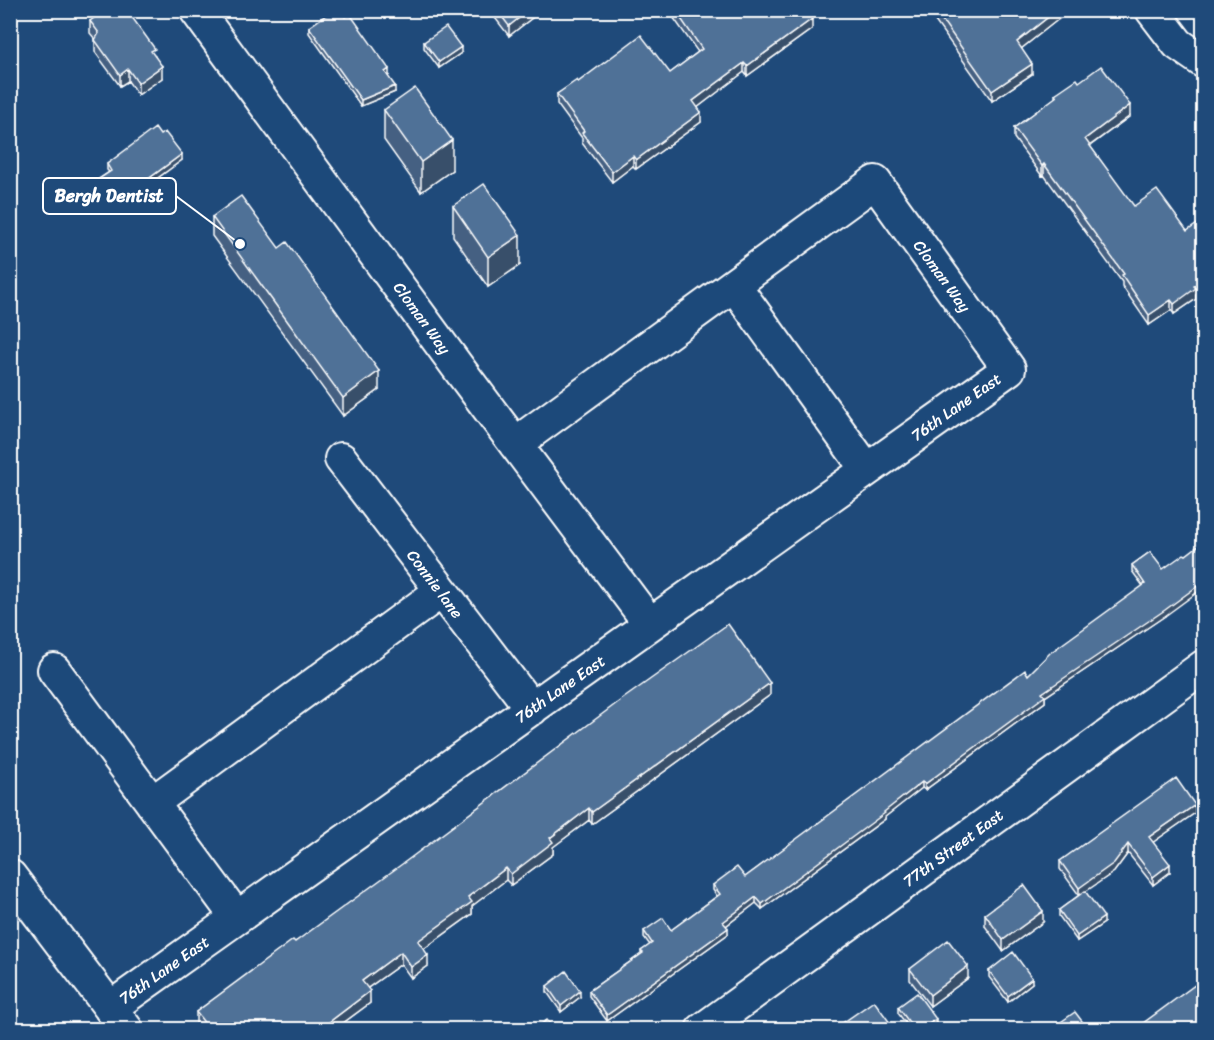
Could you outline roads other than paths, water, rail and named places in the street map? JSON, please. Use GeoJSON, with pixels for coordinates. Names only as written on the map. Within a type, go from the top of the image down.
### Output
{"type":"FeatureCollection","features":[{"type":"Feature","properties":{"kind":"street","name":"Cloman Way"},"geometry":{"type":"LineString","coordinates":[[196,10],[650,624]]}},
{"type":"Feature","properties":{"kind":"street"},"geometry":{"type":"LineString","coordinates":[[1152,10],[1178,44],[1203,62]]}},
{"type":"Feature","properties":{"kind":"street","name":"Cloman Way"},"geometry":{"type":"LineString","coordinates":[[734,285],[875,182],[1009,369]]}},
{"type":"Feature","properties":{"kind":"street"},"geometry":{"type":"LineString","coordinates":[[515,444],[734,285],[867,470]]}},
{"type":"Feature","properties":{"kind":"street","name":"76th Lane East"},"geometry":{"type":"LineString","coordinates":[[119,1019],[237,918],[1009,369]]}},
{"type":"Feature","properties":{"kind":"street","name":"Connie lane"},"geometry":{"type":"LineString","coordinates":[[340,459],[532,709]]}},
{"type":"Feature","properties":{"kind":"street"},"geometry":{"type":"LineString","coordinates":[[152,803],[441,592]]}},
{"type":"Feature","properties":{"kind":"street","name":"77th Street East"},"geometry":{"type":"LineString","coordinates":[[702,1029],[1203,666]]}},
{"type":"Feature","properties":{"kind":"street"},"geometry":{"type":"LineString","coordinates":[[54,670],[237,918]]}},
{"type":"Feature","properties":{"kind":"street"},"geometry":{"type":"LineString","coordinates":[[10,876],[119,1019]]}},
{"type":"Feature","properties":{"kind":"place","name":"Bergh Dentist"},"geometry":{"type":"Point","coordinates":[240,244]}}]}
